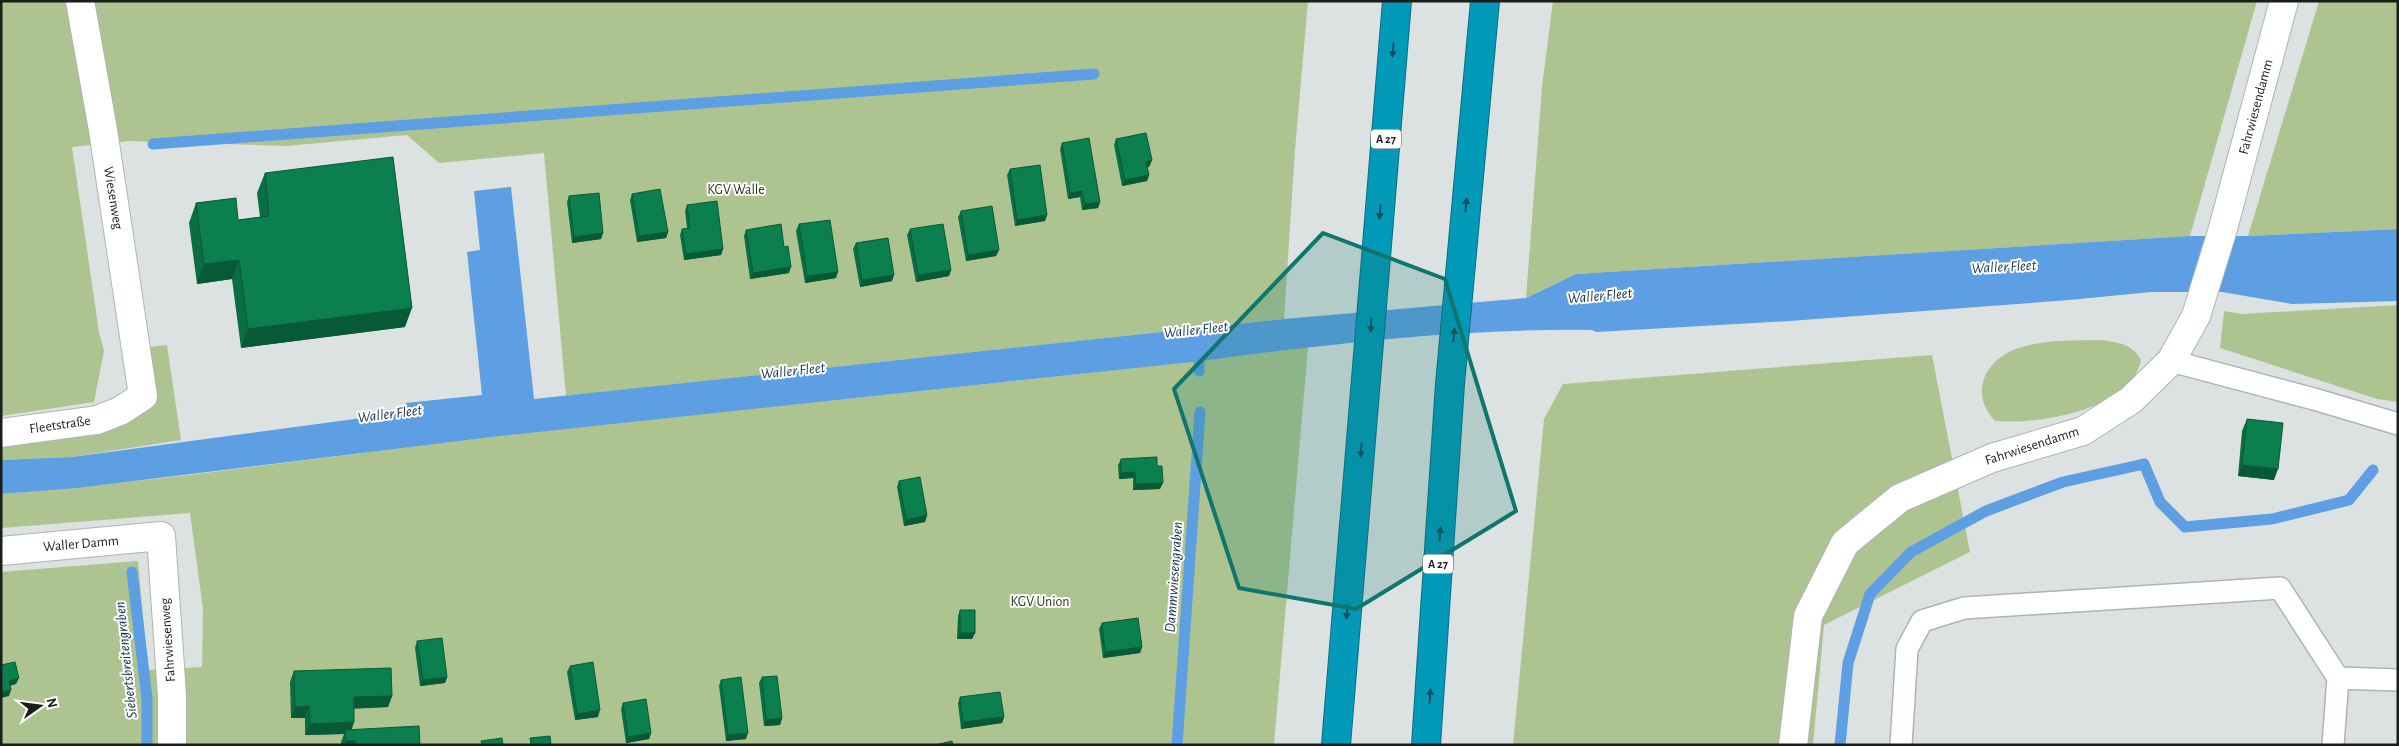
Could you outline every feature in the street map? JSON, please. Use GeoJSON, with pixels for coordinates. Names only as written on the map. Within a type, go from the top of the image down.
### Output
{"type":"FeatureCollection","features":[{"type":"Feature","properties":{"kind":"highway","name":"A 27"},"geometry":{"type":"LineString","coordinates":[[1336,745],[1397,1]]}},
{"type":"Feature","properties":{"kind":"highway","name":"A 27"},"geometry":{"type":"LineString","coordinates":[[1426,745],[1450,384],[1485,1]]}},
{"type":"Feature","properties":{"kind":"highway"},"geometry":{"type":"LineString","coordinates":[[1481,46],[1499,1]]}},
{"type":"Feature","properties":{"kind":"street","name":"Wiesenweg"},"geometry":{"type":"LineString","coordinates":[[80,1],[103,130],[143,396]]}},
{"type":"Feature","properties":{"kind":"street","name":"Fahrwiesendamm"},"geometry":{"type":"LineString","coordinates":[[1793,745],[1808,616],[1845,543],[1900,498],[1992,458],[2082,431],[2131,400],[2171,361],[2196,316],[2222,232],[2284,1]]}},
{"type":"Feature","properties":{"kind":"street","name":"Fleetstraße"},"geometry":{"type":"LineString","coordinates":[[1,433],[97,420],[120,411],[143,396]]}},
{"type":"Feature","properties":{"kind":"street","name":"Waller Damm"},"geometry":{"type":"LineString","coordinates":[[1,551],[161,536]]}},
{"type":"Feature","properties":{"kind":"street","name":"Fahrwiesenweg"},"geometry":{"type":"LineString","coordinates":[[161,536],[172,696],[172,745]]}},
{"type":"Feature","properties":{"kind":"lane"},"geometry":{"type":"LineString","coordinates":[[2171,361],[2314,399],[2398,424]]}},
{"type":"Feature","properties":{"kind":"lane"},"geometry":{"type":"LineString","coordinates":[[1901,745],[1907,649],[1922,621],[1964,608],[2280,588],[2338,678],[2333,745]]}},
{"type":"Feature","properties":{"kind":"lane"},"geometry":{"type":"LineString","coordinates":[[2338,678],[2398,680]]}},
{"type":"Feature","properties":{"kind":"highlighted area"},"geometry":{"type":"Polygon","coordinates":[[[1323,233],[1445,279],[1516,511],[1356,609],[1239,588],[1174,389],[1323,233]]]}},
{"type":"Feature","properties":{"kind":"green space","name":"KGV Walle"},"geometry":{"type":"Polygon","coordinates":[[[1,1],[1308,1],[1295,150],[1284,319],[566,396],[544,153],[439,163],[407,135],[286,146],[130,141],[72,147],[99,332],[104,351],[94,402],[1,416],[1,1]]]}},
{"type":"Feature","properties":{"kind":"green space"},"geometry":{"type":"Polygon","coordinates":[[[1553,1],[2257,1],[2190,236],[1576,274],[1526,298],[1542,87],[1553,1]]]}},
{"type":"Feature","properties":{"kind":"green space"},"geometry":{"type":"Polygon","coordinates":[[[2319,1],[2398,1],[2398,229],[2248,236],[2319,1]]]}},
{"type":"Feature","properties":{"kind":"green space"},"geometry":{"type":"Polygon","coordinates":[[[2398,305],[2398,402],[2377,399],[2220,348],[2224,311],[2242,314],[2398,305]]]}},
{"type":"Feature","properties":{"kind":"green space"},"geometry":{"type":"Polygon","coordinates":[[[2099,340],[2123,344],[2133,350],[2141,360],[2134,377],[2120,391],[2102,402],[2080,411],[2057,417],[2013,422],[1995,421],[1988,412],[1982,398],[1983,382],[1990,367],[2002,357],[2016,349],[2032,344],[2099,340]]]}},
{"type":"Feature","properties":{"kind":"green space"},"geometry":{"type":"Polygon","coordinates":[[[167,345],[181,440],[72,457],[1,460],[1,443],[95,435],[129,418],[148,347],[167,345]]]}},
{"type":"Feature","properties":{"kind":"green space","name":"KGV Union"},"geometry":{"type":"Polygon","coordinates":[[[1308,347],[1274,745],[1,745],[1,572],[138,561],[148,670],[202,667],[203,609],[190,513],[1,528],[1,494],[189,475],[500,436],[1106,371],[1308,347]]]}},
{"type":"Feature","properties":{"kind":"green space"},"geometry":{"type":"Polygon","coordinates":[[[1932,355],[1970,552],[1824,625],[1813,745],[1513,745],[1544,419],[1563,384],[1932,355]]]}},
{"type":"Feature","properties":{"kind":"water","name":"Waller Fleet"},"geometry":{"type":"Polygon","coordinates":[[[511,187],[534,399],[1284,319],[1526,298],[1576,274],[2190,236],[2248,236],[2398,229],[2398,301],[2292,304],[2222,292],[2151,292],[1790,321],[1596,332],[1592,330],[1543,330],[1445,334],[500,436],[77,488],[1,494],[1,460],[72,457],[407,412],[406,403],[482,395],[467,252],[480,250],[474,191],[511,187]]]}},
{"type":"Feature","properties":{"kind":"building"},"geometry":{"type":"Polygon","coordinates":[[[1146,133],[1152,160],[1146,162],[1149,175],[1125,180],[1116,139],[1146,133]]]}},
{"type":"Feature","properties":{"kind":"building"},"geometry":{"type":"Polygon","coordinates":[[[1089,138],[1100,202],[1085,204],[1082,191],[1070,193],[1062,143],[1089,138]]]}},
{"type":"Feature","properties":{"kind":"building"},"geometry":{"type":"Polygon","coordinates":[[[393,157],[412,308],[248,329],[239,260],[204,264],[196,203],[236,198],[238,220],[269,216],[265,173],[393,157]]]}},
{"type":"Feature","properties":{"kind":"building"},"geometry":{"type":"Polygon","coordinates":[[[1040,165],[1047,215],[1017,220],[1010,169],[1040,165]]]}},
{"type":"Feature","properties":{"kind":"building"},"geometry":{"type":"Polygon","coordinates":[[[660,189],[668,232],[639,236],[632,194],[660,189]]]}},
{"type":"Feature","properties":{"kind":"building"},"geometry":{"type":"Polygon","coordinates":[[[599,193],[603,233],[574,237],[569,196],[599,193]]]}},
{"type":"Feature","properties":{"kind":"building"},"geometry":{"type":"Polygon","coordinates":[[[717,201],[723,249],[686,254],[682,229],[690,228],[687,205],[717,201]]]}},
{"type":"Feature","properties":{"kind":"building"},"geometry":{"type":"Polygon","coordinates":[[[992,206],[999,250],[968,255],[961,211],[992,206]]]}},
{"type":"Feature","properties":{"kind":"building"},"geometry":{"type":"Polygon","coordinates":[[[830,220],[838,272],[807,276],[799,224],[830,220]]]}},
{"type":"Feature","properties":{"kind":"building"},"geometry":{"type":"Polygon","coordinates":[[[781,224],[784,247],[788,246],[791,267],[753,273],[746,230],[781,224]]]}},
{"type":"Feature","properties":{"kind":"building"},"geometry":{"type":"Polygon","coordinates":[[[943,224],[951,270],[918,275],[910,229],[943,224]]]}},
{"type":"Feature","properties":{"kind":"building"},"geometry":{"type":"Polygon","coordinates":[[[888,238],[894,275],[862,280],[856,243],[888,238]]]}},
{"type":"Feature","properties":{"kind":"building"},"geometry":{"type":"Polygon","coordinates":[[[2247,419],[2283,423],[2278,469],[2242,465],[2247,419]]]}},
{"type":"Feature","properties":{"kind":"building"},"geometry":{"type":"Polygon","coordinates":[[[1157,457],[1157,466],[1162,466],[1163,483],[1136,484],[1135,472],[1121,473],[1121,459],[1157,457]]]}},
{"type":"Feature","properties":{"kind":"building"},"geometry":{"type":"Polygon","coordinates":[[[920,477],[927,515],[906,520],[899,481],[920,477]]]}},
{"type":"Feature","properties":{"kind":"building"},"geometry":{"type":"Polygon","coordinates":[[[960,610],[975,610],[975,633],[960,633],[960,610]]]}},
{"type":"Feature","properties":{"kind":"building"},"geometry":{"type":"Polygon","coordinates":[[[1138,618],[1142,647],[1105,652],[1102,623],[1138,618]]]}},
{"type":"Feature","properties":{"kind":"building"},"geometry":{"type":"Polygon","coordinates":[[[442,638],[447,677],[423,680],[417,641],[442,638]]]}},
{"type":"Feature","properties":{"kind":"building"},"geometry":{"type":"Polygon","coordinates":[[[15,662],[19,678],[9,681],[11,690],[1,692],[1,665],[15,662]]]}},
{"type":"Feature","properties":{"kind":"building"},"geometry":{"type":"Polygon","coordinates":[[[593,662],[600,710],[577,714],[570,666],[593,662]]]}},
{"type":"Feature","properties":{"kind":"building"},"geometry":{"type":"Polygon","coordinates":[[[391,668],[392,696],[354,697],[354,722],[310,724],[309,706],[295,707],[294,671],[391,668]]]}},
{"type":"Feature","properties":{"kind":"building"},"geometry":{"type":"Polygon","coordinates":[[[777,676],[782,718],[766,720],[762,677],[777,676]]]}},
{"type":"Feature","properties":{"kind":"building"},"geometry":{"type":"Polygon","coordinates":[[[741,677],[748,733],[728,735],[721,680],[741,677]]]}},
{"type":"Feature","properties":{"kind":"building"},"geometry":{"type":"Polygon","coordinates":[[[1000,692],[1004,717],[963,722],[960,697],[1000,692]]]}},
{"type":"Feature","properties":{"kind":"building"},"geometry":{"type":"Polygon","coordinates":[[[646,699],[651,733],[628,737],[623,703],[646,699]]]}},
{"type":"Feature","properties":{"kind":"building"},"geometry":{"type":"Polygon","coordinates":[[[419,726],[420,745],[356,745],[356,741],[346,741],[345,730],[419,726]]]}},
{"type":"Feature","properties":{"kind":"building"},"geometry":{"type":"Polygon","coordinates":[[[550,736],[551,745],[531,745],[530,738],[550,736]]]}},
{"type":"Feature","properties":{"kind":"building"},"geometry":{"type":"Polygon","coordinates":[[[502,738],[503,745],[482,745],[481,741],[502,738]]]}},
{"type":"Feature","properties":{"kind":"building"},"geometry":{"type":"Polygon","coordinates":[[[952,741],[953,745],[935,745],[952,741]]]}},
{"type":"Feature","properties":{"kind":"waterway"},"geometry":{"type":"LineString","coordinates":[[153,144],[1094,74]]}},
{"type":"Feature","properties":{"kind":"waterway","name":"Dammwiesengraben"},"geometry":{"type":"LineString","coordinates":[[1199,347],[1199,371]]}},
{"type":"Feature","properties":{"kind":"waterway","name":"Dammwiesengraben"},"geometry":{"type":"LineString","coordinates":[[1177,745],[1200,412]]}},
{"type":"Feature","properties":{"kind":"waterway"},"geometry":{"type":"LineString","coordinates":[[1840,745],[1848,663],[1870,594],[1911,552],[1986,511],[2063,482],[2144,464],[2160,502],[2185,527],[2272,519],[2349,500],[2373,470]]}},
{"type":"Feature","properties":{"kind":"waterway","name":"Siebertsbreitengraben"},"geometry":{"type":"LineString","coordinates":[[132,572],[147,699],[147,745]]}}]}
